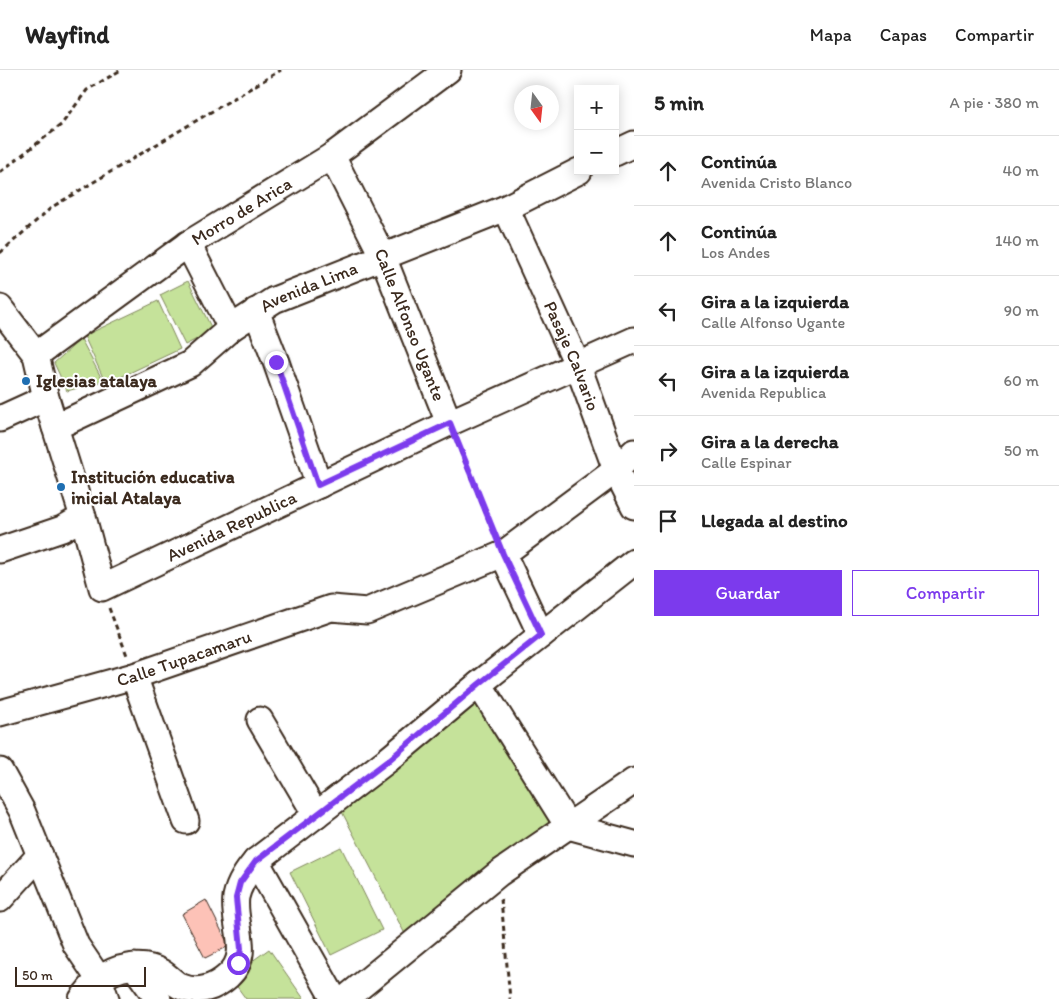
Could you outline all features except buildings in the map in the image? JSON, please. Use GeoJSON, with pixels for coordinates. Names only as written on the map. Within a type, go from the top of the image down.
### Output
{"type":"FeatureCollection","features":[{"type":"Feature","properties":{"kind":"street","name":"Morro de Arica"},"geometry":{"type":"LineString","coordinates":[[36,355],[188,244],[332,156],[448,70]]}},
{"type":"Feature","properties":{"kind":"street"},"geometry":{"type":"LineString","coordinates":[[619,152],[634,144]]}},
{"type":"Feature","properties":{"kind":"street"},"geometry":{"type":"LineString","coordinates":[[619,153],[634,148]]}},
{"type":"Feature","properties":{"kind":"street","name":"Calle Alfonso Ugante"},"geometry":{"type":"LineString","coordinates":[[332,156],[383,257],[450,423]]}},
{"type":"Feature","properties":{"kind":"street","name":"Avenida Lima"},"geometry":{"type":"LineString","coordinates":[[55,427],[190,364],[231,328],[274,300],[506,208],[574,174]]}},
{"type":"Feature","properties":{"kind":"street","name":"Pasaje Calvario"},"geometry":{"type":"LineString","coordinates":[[506,208],[578,366],[616,470],[634,506]]}},
{"type":"Feature","properties":{"kind":"street"},"geometry":{"type":"LineString","coordinates":[[188,244],[231,328]]}},
{"type":"Feature","properties":{"kind":"street"},"geometry":{"type":"LineString","coordinates":[[0,308],[36,355],[46,398],[83,517],[102,588]]}},
{"type":"Feature","properties":{"kind":"street"},"geometry":{"type":"LineString","coordinates":[[256,311],[276,362],[318,485]]}},
{"type":"Feature","properties":{"kind":"street","name":"Avenida Republica"},"geometry":{"type":"LineString","coordinates":[[102,588],[450,423],[634,340]]}},
{"type":"Feature","properties":{"kind":"street"},"geometry":{"type":"LineString","coordinates":[[0,419],[46,398]]}},
{"type":"Feature","properties":{"kind":"street"},"geometry":{"type":"LineString","coordinates":[[541,635],[503,554],[616,470],[634,452]]}},
{"type":"Feature","properties":{"kind":"street"},"geometry":{"type":"LineString","coordinates":[[0,550],[62,529],[83,517]]}},
{"type":"Feature","properties":{"kind":"street","name":"Calle Tupacamaru"},"geometry":{"type":"LineString","coordinates":[[0,713],[134,676],[331,608],[367,611],[503,554]]}},
{"type":"Feature","properties":{"kind":"street"},"geometry":{"type":"LineString","coordinates":[[82,999],[103,989],[122,969],[134,966],[160,971],[182,987],[193,990],[206,989],[219,984],[238,963],[241,949],[236,898],[240,883],[256,861],[389,760],[479,684],[634,562]]}},
{"type":"Feature","properties":{"kind":"street"},"geometry":{"type":"LineString","coordinates":[[134,676],[186,821]]}},
{"type":"Feature","properties":{"kind":"street"},"geometry":{"type":"LineString","coordinates":[[479,684],[568,826],[634,844]]}},
{"type":"Feature","properties":{"kind":"street"},"geometry":{"type":"LineString","coordinates":[[260,720],[316,815]]}},
{"type":"Feature","properties":{"kind":"street"},"geometry":{"type":"LineString","coordinates":[[0,771],[22,811],[76,945],[103,989]]}},
{"type":"Feature","properties":{"kind":"street"},"geometry":{"type":"LineString","coordinates":[[345,999],[498,874],[634,780]]}},
{"type":"Feature","properties":{"kind":"street"},"geometry":{"type":"LineString","coordinates":[[0,899],[40,855]]}},
{"type":"Feature","properties":{"kind":"street"},"geometry":{"type":"LineString","coordinates":[[256,861],[334,999]]}},
{"type":"Feature","properties":{"kind":"street"},"geometry":{"type":"LineString","coordinates":[[134,966],[158,999]]}},
{"type":"Feature","properties":{"kind":"path"},"geometry":{"type":"LineString","coordinates":[[0,172],[61,125],[87,90],[121,70]]}},
{"type":"Feature","properties":{"kind":"path"},"geometry":{"type":"LineString","coordinates":[[0,254],[52,208],[281,70]]}},
{"type":"Feature","properties":{"kind":"path","name":"Calle Alfonso Ugante"},"geometry":{"type":"LineString","coordinates":[[450,423],[503,554]]}},
{"type":"Feature","properties":{"kind":"path"},"geometry":{"type":"LineString","coordinates":[[102,588],[134,676]]}},
{"type":"Feature","properties":{"kind":"path"},"geometry":{"type":"LineString","coordinates":[[498,874],[510,999]]}},
{"type":"Feature","properties":{"kind":"green space"},"geometry":{"type":"Polygon","coordinates":[[[188,281],[213,331],[185,345],[160,295],[188,281]]]}},
{"type":"Feature","properties":{"kind":"green space"},"geometry":{"type":"Polygon","coordinates":[[[158,301],[180,349],[106,384],[84,336],[158,301]]]}},
{"type":"Feature","properties":{"kind":"green space"},"geometry":{"type":"Polygon","coordinates":[[[81,339],[103,381],[67,391],[54,363],[81,339]]]}},
{"type":"Feature","properties":{"kind":"green space"},"geometry":{"type":"Polygon","coordinates":[[[480,701],[558,820],[405,934],[342,812],[480,701]]]}},
{"type":"Feature","properties":{"kind":"green space"},"geometry":{"type":"Polygon","coordinates":[[[341,847],[382,930],[331,955],[290,872],[341,847]]]}},
{"type":"Feature","properties":{"kind":"green space"},"geometry":{"type":"Polygon","coordinates":[[[269,949],[304,999],[246,999],[230,977],[269,949]]]}},
{"type":"Feature","properties":{"kind":"place","name":"Iglesias atalaya"},"geometry":{"type":"Point","coordinates":[26,381]}},
{"type":"Feature","properties":{"kind":"place","name":"Institución educativa inicial Atalaya"},"geometry":{"type":"Point","coordinates":[61,487]}},
{"type":"Feature","properties":{"kind":"route"},"geometry":{"type":"LineString","coordinates":[[238,963],[241,949],[236,914],[236,898],[240,883],[256,861],[389,760],[479,684],[541,635],[503,554],[450,423],[318,485],[276,362]]}}]}
